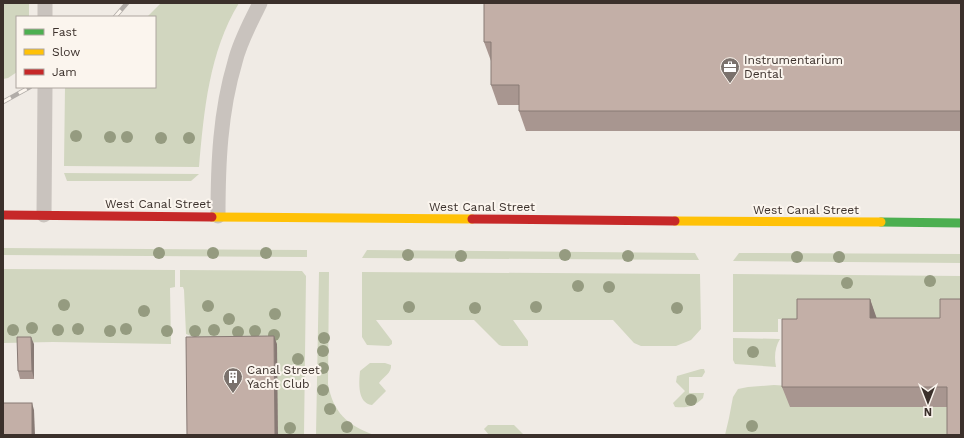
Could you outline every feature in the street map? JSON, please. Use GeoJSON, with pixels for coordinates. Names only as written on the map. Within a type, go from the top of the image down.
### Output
{"type":"FeatureCollection","features":[{"type":"Feature","properties":{"kind":"street","name":"West Canal Street"},"geometry":{"type":"LineString","coordinates":[[3,215],[961,222]]}},
{"type":"Feature","properties":{"kind":"lane"},"geometry":{"type":"LineString","coordinates":[[45,3],[45,16]]}},
{"type":"Feature","properties":{"kind":"lane"},"geometry":{"type":"LineString","coordinates":[[218,216],[218,166],[228,91],[235,61],[245,34],[260,3]]}},
{"type":"Feature","properties":{"kind":"lane"},"geometry":{"type":"LineString","coordinates":[[44,215],[45,88]]}},
{"type":"Feature","properties":{"kind":"green space"},"geometry":{"type":"Polygon","coordinates":[[[3,3],[29,3],[29,16],[16,16],[16,73],[8,78],[3,79],[3,3]]]}},
{"type":"Feature","properties":{"kind":"green space"},"geometry":{"type":"Polygon","coordinates":[[[161,3],[239,3],[229,22],[214,62],[206,103],[199,167],[64,166],[65,88],[156,88],[156,16],[148,16],[161,3]]]}},
{"type":"Feature","properties":{"kind":"green space"},"geometry":{"type":"Polygon","coordinates":[[[64,173],[199,174],[191,181],[67,181],[64,173]]]}},
{"type":"Feature","properties":{"kind":"green space"},"geometry":{"type":"Polygon","coordinates":[[[3,248],[307,250],[307,257],[3,255],[3,248]]]}},
{"type":"Feature","properties":{"kind":"green space"},"geometry":{"type":"Polygon","coordinates":[[[367,250],[695,253],[699,260],[362,258],[367,250]]]}},
{"type":"Feature","properties":{"kind":"green space"},"geometry":{"type":"Polygon","coordinates":[[[739,253],[961,254],[961,263],[733,261],[739,253]]]}},
{"type":"Feature","properties":{"kind":"green space"},"geometry":{"type":"Polygon","coordinates":[[[3,269],[175,270],[175,287],[170,288],[171,344],[53,342],[3,343],[3,269]]]}},
{"type":"Feature","properties":{"kind":"green space"},"geometry":{"type":"Polygon","coordinates":[[[180,270],[302,271],[306,276],[304,435],[277,435],[196,339],[186,334],[184,290],[183,287],[180,287],[180,270]]]}},
{"type":"Feature","properties":{"kind":"green space"},"geometry":{"type":"Polygon","coordinates":[[[319,272],[329,272],[328,384],[330,394],[338,410],[349,422],[356,427],[374,435],[316,435],[319,272]]]}},
{"type":"Feature","properties":{"kind":"green space"},"geometry":{"type":"Polygon","coordinates":[[[362,272],[700,274],[701,329],[691,340],[676,346],[641,346],[634,343],[613,320],[513,320],[528,341],[528,346],[502,346],[499,345],[474,320],[376,320],[392,341],[392,344],[389,346],[367,345],[362,337],[362,272]]]}},
{"type":"Feature","properties":{"kind":"green space"},"geometry":{"type":"Polygon","coordinates":[[[733,274],[961,276],[961,319],[778,319],[778,332],[733,332],[733,274]]]}},
{"type":"Feature","properties":{"kind":"green space"},"geometry":{"type":"Polygon","coordinates":[[[733,338],[780,339],[775,352],[776,367],[735,364],[733,360],[733,338]]]}},
{"type":"Feature","properties":{"kind":"green space"},"geometry":{"type":"Polygon","coordinates":[[[370,363],[385,363],[391,365],[389,373],[379,383],[386,391],[372,405],[367,403],[361,396],[359,386],[360,371],[370,363]]]}},
{"type":"Feature","properties":{"kind":"green space"},"geometry":{"type":"Polygon","coordinates":[[[704,369],[705,372],[702,377],[689,377],[689,393],[704,393],[703,398],[690,406],[675,407],[673,403],[685,391],[676,382],[677,376],[704,369]]]}},
{"type":"Feature","properties":{"kind":"green space"},"geometry":{"type":"Polygon","coordinates":[[[774,385],[790,386],[790,407],[954,407],[954,435],[725,435],[733,397],[738,389],[774,385]]]}},
{"type":"Feature","properties":{"kind":"green space"},"geometry":{"type":"Polygon","coordinates":[[[488,425],[514,425],[524,435],[489,435],[484,429],[488,425]]]}},
{"type":"Feature","properties":{"kind":"building","name":"Instrumentarium Dental"},"geometry":{"type":"Polygon","coordinates":[[[484,3],[961,3],[961,111],[519,111],[519,85],[491,85],[491,42],[484,42],[484,3]]]}},
{"type":"Feature","properties":{"kind":"building"},"geometry":{"type":"Polygon","coordinates":[[[797,299],[870,299],[870,318],[940,318],[940,299],[961,299],[961,435],[947,435],[947,387],[782,387],[782,319],[797,319],[797,299]]]}},
{"type":"Feature","properties":{"kind":"building","name":"Canal Street Yacht Club"},"geometry":{"type":"Polygon","coordinates":[[[274,336],[275,435],[187,435],[186,337],[274,336]]]}},
{"type":"Feature","properties":{"kind":"building"},"geometry":{"type":"Polygon","coordinates":[[[17,337],[31,337],[32,371],[18,371],[17,337]]]}},
{"type":"Feature","properties":{"kind":"building"},"geometry":{"type":"Polygon","coordinates":[[[3,403],[32,403],[32,435],[3,435],[3,403]]]}},
{"type":"Feature","properties":{"kind":"railway"},"geometry":{"type":"LineString","coordinates":[[116,16],[127,3]]}},
{"type":"Feature","properties":{"kind":"railway"},"geometry":{"type":"LineString","coordinates":[[3,102],[28,88]]}},
{"type":"Feature","properties":{"kind":"traffic: fast"},"geometry":{"type":"LineString","coordinates":[[881,222],[961,223]]}},
{"type":"Feature","properties":{"kind":"traffic: slow"},"geometry":{"type":"LineString","coordinates":[[212,217],[472,219]]}},
{"type":"Feature","properties":{"kind":"traffic: slow"},"geometry":{"type":"LineString","coordinates":[[675,221],[881,222]]}},
{"type":"Feature","properties":{"kind":"traffic: jam"},"geometry":{"type":"LineString","coordinates":[[3,215],[212,217]]}},
{"type":"Feature","properties":{"kind":"traffic: jam"},"geometry":{"type":"LineString","coordinates":[[472,219],[675,221]]}},
{"type":"Feature","properties":{"kind":"place","name":"Instrumentarium Dental"},"geometry":{"type":"Point","coordinates":[730,84]}},
{"type":"Feature","properties":{"kind":"place","name":"Canal Street Yacht Club"},"geometry":{"type":"Point","coordinates":[233,394]}}]}
